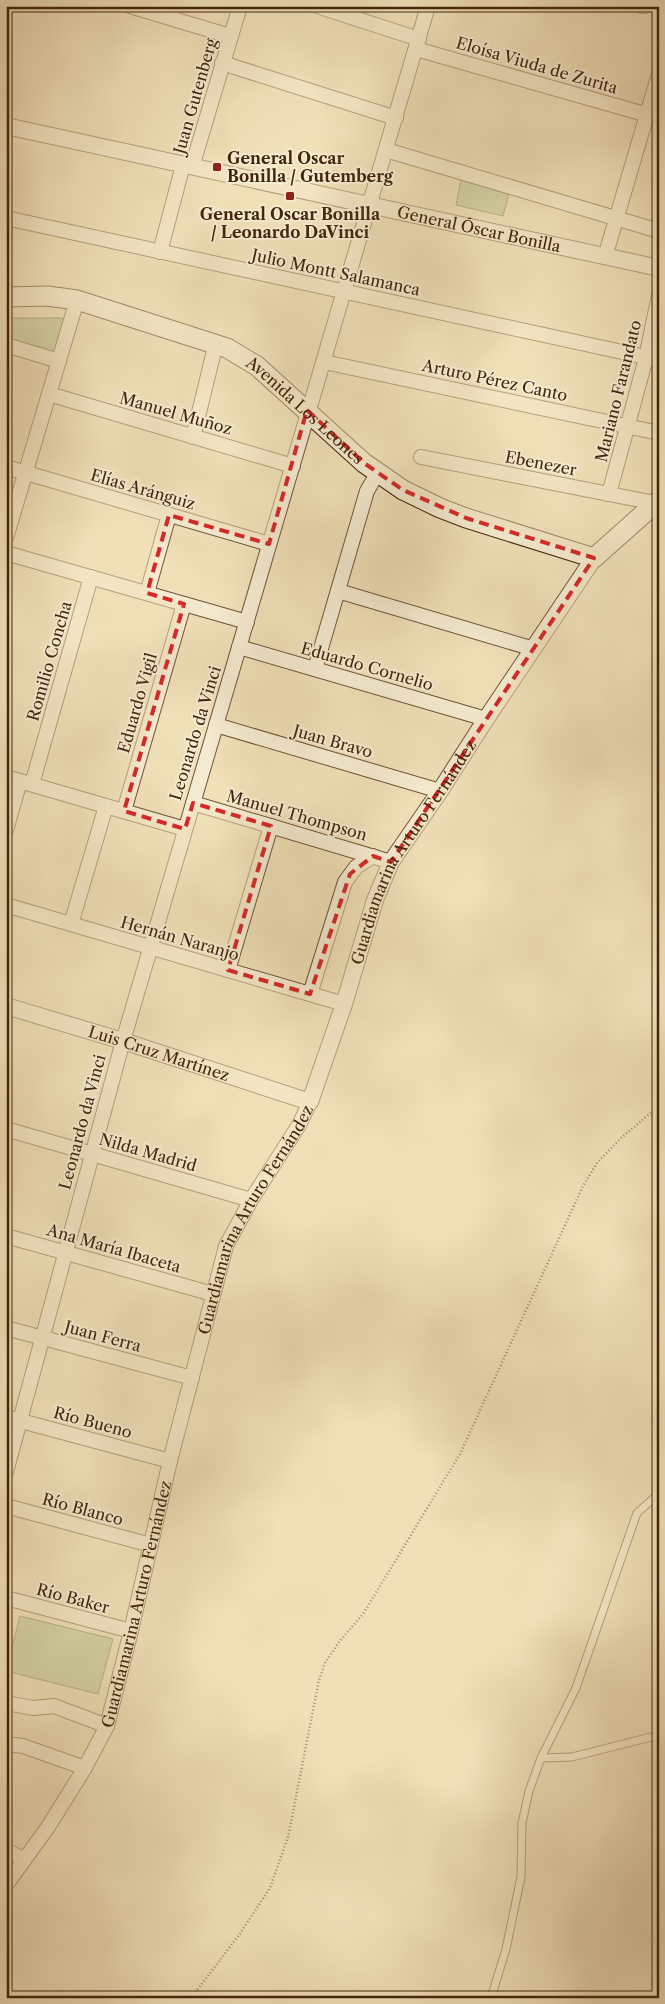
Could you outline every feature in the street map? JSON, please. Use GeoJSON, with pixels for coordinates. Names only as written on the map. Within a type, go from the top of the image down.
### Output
{"type":"FeatureCollection","features":[{"type":"Feature","properties":{"kind":"main road","name":"Avenida Los Leones"},"geometry":{"type":"LineString","coordinates":[[6,297],[47,296],[77,300],[216,343],[257,366],[377,474],[403,490],[440,508],[594,558]]}},
{"type":"Feature","properties":{"kind":"main road","name":"Guardiamarina Arturo Fernández"},"geometry":{"type":"LineString","coordinates":[[594,558],[657,502]]}},
{"type":"Feature","properties":{"kind":"street"},"geometry":{"type":"LineString","coordinates":[[130,6],[230,36]]}},
{"type":"Feature","properties":{"kind":"street","name":"Juan Gutenberg"},"geometry":{"type":"LineString","coordinates":[[160,252],[240,6]]}},
{"type":"Feature","properties":{"kind":"street","name":"Eloísa Viuda de Zurita"},"geometry":{"type":"LineString","coordinates":[[317,6],[417,44],[648,115]]}},
{"type":"Feature","properties":{"kind":"street","name":"Leonardo da Vinci"},"geometry":{"type":"LineString","coordinates":[[6,1472],[122,1041],[428,6]]}},
{"type":"Feature","properties":{"kind":"street"},"geometry":{"type":"LineString","coordinates":[[222,63],[396,118]]}},
{"type":"Feature","properties":{"kind":"street"},"geometry":{"type":"LineString","coordinates":[[605,256],[659,74]]}},
{"type":"Feature","properties":{"kind":"street","name":"General Óscar Bonilla"},"geometry":{"type":"LineString","coordinates":[[6,126],[659,268]]}},
{"type":"Feature","properties":{"kind":"street"},"geometry":{"type":"LineString","coordinates":[[386,150],[616,220],[659,231]]}},
{"type":"Feature","properties":{"kind":"street","name":"Julio Montt Salamanca"},"geometry":{"type":"LineString","coordinates":[[6,218],[652,359]]}},
{"type":"Feature","properties":{"kind":"street","name":"Mariano Farandato"},"geometry":{"type":"LineString","coordinates":[[609,494],[628,426],[652,359],[659,295]]}},
{"type":"Feature","properties":{"kind":"street"},"geometry":{"type":"LineString","coordinates":[[6,538],[77,300]]}},
{"type":"Feature","properties":{"kind":"street"},"geometry":{"type":"LineString","coordinates":[[193,437],[216,343]]}},
{"type":"Feature","properties":{"kind":"street"},"geometry":{"type":"LineString","coordinates":[[6,345],[59,361]]}},
{"type":"Feature","properties":{"kind":"street","name":"Arturo Pérez Canto"},"geometry":{"type":"LineString","coordinates":[[324,362],[659,433]]}},
{"type":"Feature","properties":{"kind":"street","name":"Manuel Muñoz"},"geometry":{"type":"LineString","coordinates":[[49,394],[293,466]]}},
{"type":"Feature","properties":{"kind":"street","name":"Ebenezer"},"geometry":{"type":"LineString","coordinates":[[421,457],[657,502]]}},
{"type":"Feature","properties":{"kind":"street","name":"Elías Aránguiz"},"geometry":{"type":"LineString","coordinates":[[6,466],[269,544]]}},
{"type":"Feature","properties":{"kind":"street"},"geometry":{"type":"LineString","coordinates":[[315,669],[367,491],[377,474]]}},
{"type":"Feature","properties":{"kind":"street"},"geometry":{"type":"LineString","coordinates":[[147,594],[170,515]]}},
{"type":"Feature","properties":{"kind":"street"},"geometry":{"type":"LineString","coordinates":[[6,553],[246,622]]}},
{"type":"Feature","properties":{"kind":"street","name":"Guardiamarina Arturo Fernández"},"geometry":{"type":"LineString","coordinates":[[6,1885],[48,1826],[85,1768],[107,1726],[170,1461],[226,1246],[251,1200],[299,1125],[310,1102],[344,1004],[375,900],[391,862],[594,558]]}},
{"type":"Feature","properties":{"kind":"street","name":"Romilio Concha"},"geometry":{"type":"LineString","coordinates":[[6,830],[26,782],[91,577]]}},
{"type":"Feature","properties":{"kind":"street"},"geometry":{"type":"LineString","coordinates":[[338,591],[534,649]]}},
{"type":"Feature","properties":{"kind":"street","name":"Eduardo Vigil"},"geometry":{"type":"LineString","coordinates":[[124,811],[184,604]]}},
{"type":"Feature","properties":{"kind":"street","name":"Eduardo Cornelio"},"geometry":{"type":"LineString","coordinates":[[239,647],[486,719]]}},
{"type":"Feature","properties":{"kind":"street","name":"Juan Bravo"},"geometry":{"type":"LineString","coordinates":[[216,725],[440,791]]}},
{"type":"Feature","properties":{"kind":"street"},"geometry":{"type":"LineString","coordinates":[[6,777],[185,829]]}},
{"type":"Feature","properties":{"kind":"street","name":"Manuel Thompson"},"geometry":{"type":"LineString","coordinates":[[193,803],[391,862]]}},
{"type":"Feature","properties":{"kind":"street"},"geometry":{"type":"LineString","coordinates":[[71,924],[106,806]]}},
{"type":"Feature","properties":{"kind":"street"},"geometry":{"type":"LineString","coordinates":[[228,970],[271,826]]}},
{"type":"Feature","properties":{"kind":"street"},"geometry":{"type":"LineString","coordinates":[[310,994],[345,882],[356,867],[373,856]]}},
{"type":"Feature","properties":{"kind":"street","name":"Hernán Naranjo"},"geometry":{"type":"LineString","coordinates":[[6,905],[344,1004]]}},
{"type":"Feature","properties":{"kind":"street","name":"Luis Cruz Martínez"},"geometry":{"type":"LineString","coordinates":[[6,1006],[122,1041],[310,1102]]}},
{"type":"Feature","properties":{"kind":"street","name":"Nilda Madrid"},"geometry":{"type":"LineString","coordinates":[[6,1129],[251,1200]]}},
{"type":"Feature","properties":{"kind":"street","name":"Ana María Ibaceta"},"geometry":{"type":"LineString","coordinates":[[6,1236],[213,1294]]}},
{"type":"Feature","properties":{"kind":"street","name":"Juan Ferra"},"geometry":{"type":"LineString","coordinates":[[6,1328],[192,1378]]}},
{"type":"Feature","properties":{"kind":"street","name":"Río Bueno"},"geometry":{"type":"LineString","coordinates":[[6,1417],[170,1461]]}},
{"type":"Feature","properties":{"kind":"street","name":"Río Blanco"},"geometry":{"type":"LineString","coordinates":[[6,1506],[151,1544]]}},
{"type":"Feature","properties":{"kind":"street","name":"Río Baker"},"geometry":{"type":"LineString","coordinates":[[6,1598],[131,1631]]}},
{"type":"Feature","properties":{"kind":"street"},"geometry":{"type":"LineString","coordinates":[[6,1703],[33,1708],[54,1706],[107,1726]]}},
{"type":"Feature","properties":{"kind":"street"},"geometry":{"type":"LineString","coordinates":[[6,1744],[23,1746],[85,1768]]}},
{"type":"Feature","properties":{"kind":"street"},"geometry":{"type":"LineString","coordinates":[[6,1850],[23,1859]]}},
{"type":"Feature","properties":{"kind":"lane"},"geometry":{"type":"LineString","coordinates":[[491,1998],[506,1949],[521,1877],[522,1823],[529,1791],[541,1758],[576,1688],[637,1514],[655,1497],[659,1496]]}},
{"type":"Feature","properties":{"kind":"lane"},"geometry":{"type":"LineString","coordinates":[[541,1758],[572,1757],[659,1735]]}},
{"type":"Feature","properties":{"kind":"path"},"geometry":{"type":"LineString","coordinates":[[191,1998],[240,1935],[270,1888],[288,1837],[319,1680],[325,1663],[339,1642],[364,1614],[460,1454],[583,1186],[597,1162],[621,1138],[659,1106]]}},
{"type":"Feature","properties":{"kind":"highlighted area"},"geometry":{"type":"Polygon","coordinates":[[[307,410],[364,463],[403,490],[466,518],[594,558],[391,862],[373,856],[350,874],[310,994],[228,970],[271,826],[193,803],[185,829],[124,811],[184,604],[147,593],[169,515],[269,544],[307,410]]]}},
{"type":"Feature","properties":{"kind":"green space"},"geometry":{"type":"Polygon","coordinates":[[[461,179],[510,190],[503,216],[456,205],[461,179]]]}},
{"type":"Feature","properties":{"kind":"green space"},"geometry":{"type":"Polygon","coordinates":[[[6,318],[61,318],[67,322],[56,355],[6,338],[6,318]]]}},
{"type":"Feature","properties":{"kind":"green space"},"geometry":{"type":"Polygon","coordinates":[[[20,1616],[113,1639],[98,1694],[6,1671],[20,1616]]]}},
{"type":"Feature","properties":{"kind":"place","name":"General Oscar Bonilla / Gutemberg"},"geometry":{"type":"Point","coordinates":[217,167]}},
{"type":"Feature","properties":{"kind":"place","name":"General Oscar Bonilla / Leonardo DaVinci"},"geometry":{"type":"Point","coordinates":[290,196]}}]}
